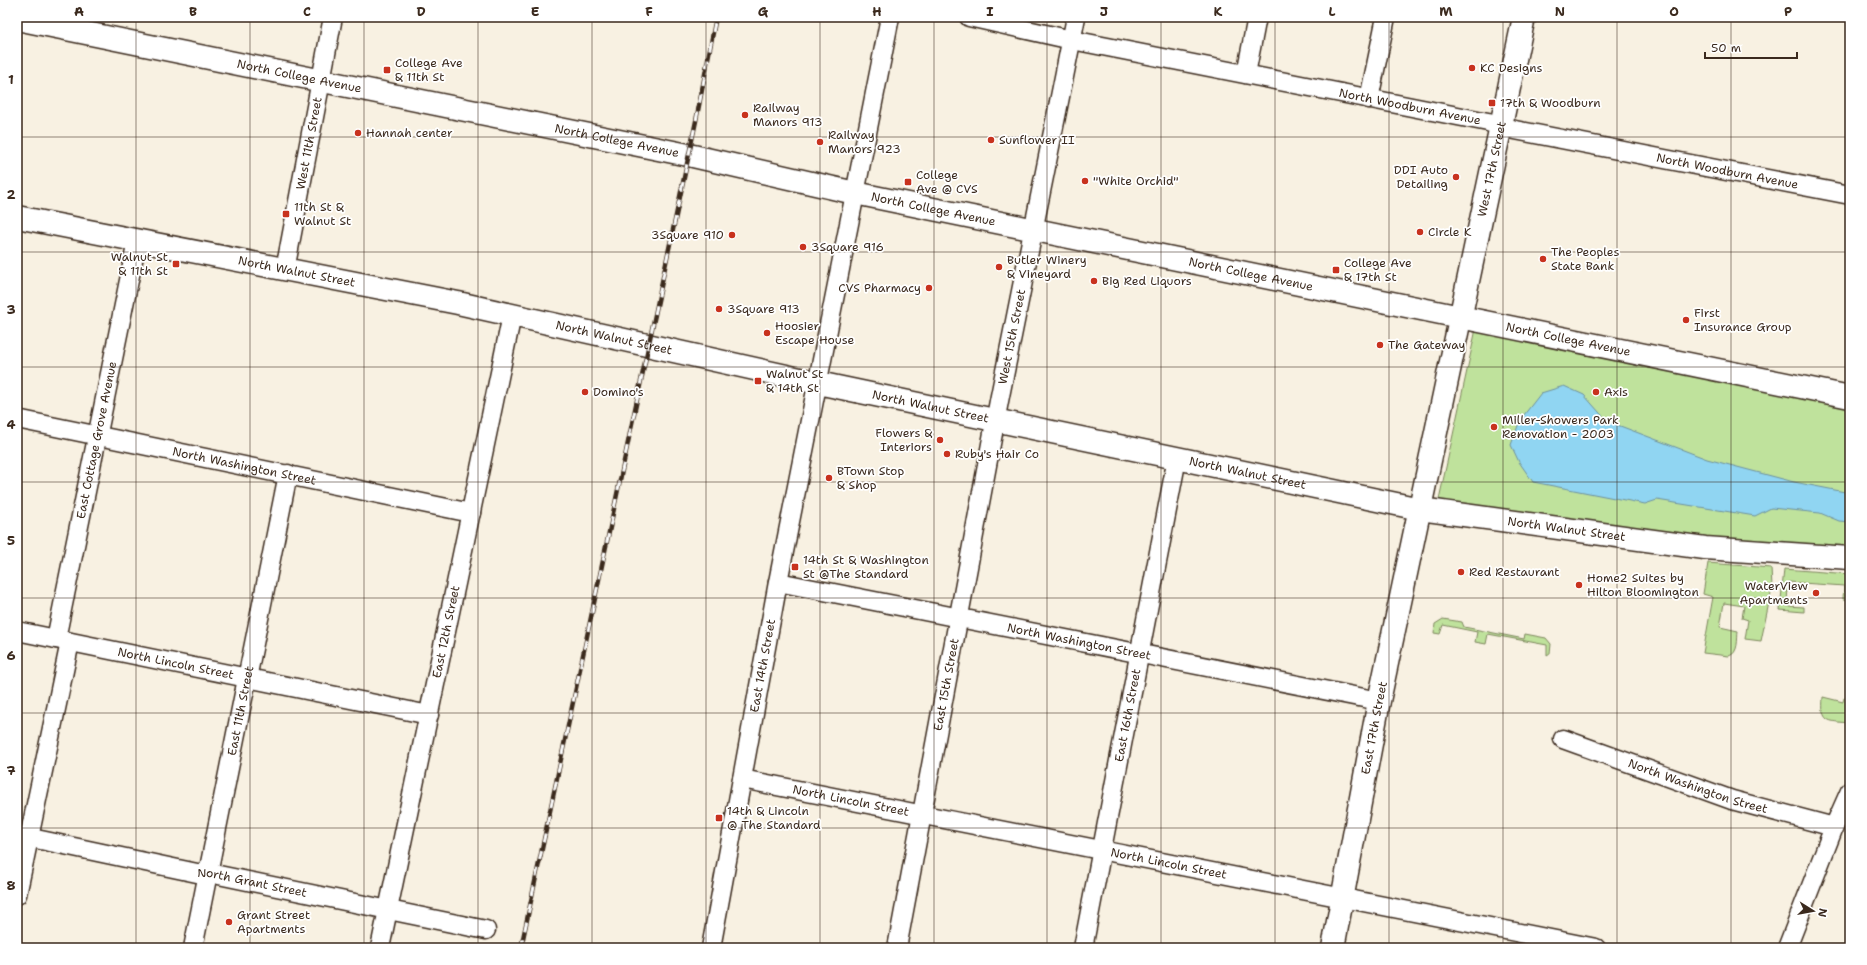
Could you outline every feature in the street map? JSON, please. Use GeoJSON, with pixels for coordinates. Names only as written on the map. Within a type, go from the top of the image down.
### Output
{"type":"FeatureCollection","features":[{"type":"Feature","properties":{"kind":"main road","name":"West 17th Street"},"geometry":{"type":"LineString","coordinates":[[1420,508],[1524,17]]}},
{"type":"Feature","properties":{"kind":"main road","name":"North College Avenue"},"geometry":{"type":"LineString","coordinates":[[17,19],[693,156],[855,193],[1850,397]]}},
{"type":"Feature","properties":{"kind":"main road","name":"North Walnut Street"},"geometry":{"type":"LineString","coordinates":[[17,217],[512,315],[996,421],[1420,508],[1705,548],[1850,558]]}},
{"type":"Feature","properties":{"kind":"main road","name":"East 17th Street"},"geometry":{"type":"LineString","coordinates":[[1333,948],[1379,702],[1420,508]]}},
{"type":"Feature","properties":{"kind":"street","name":"West 11th Street"},"geometry":{"type":"LineString","coordinates":[[285,270],[333,17]]}},
{"type":"Feature","properties":{"kind":"street","name":"East 14th Street"},"geometry":{"type":"LineString","coordinates":[[711,948],[778,582],[890,17]]}},
{"type":"Feature","properties":{"kind":"street","name":"North Woodburn Avenue"},"geometry":{"type":"LineString","coordinates":[[969,17],[1072,40],[1501,125],[1515,130],[1850,195]]}},
{"type":"Feature","properties":{"kind":"street","name":"West 15th Street"},"geometry":{"type":"LineString","coordinates":[[996,421],[1076,17]]}},
{"type":"Feature","properties":{"kind":"street"},"geometry":{"type":"LineString","coordinates":[[1246,74],[1257,17]]}},
{"type":"Feature","properties":{"kind":"street"},"geometry":{"type":"LineString","coordinates":[[1369,99],[1386,17]]}},
{"type":"Feature","properties":{"kind":"street","name":"East Cottage Grove Avenue"},"geometry":{"type":"LineString","coordinates":[[17,895],[23,836],[63,641],[97,435],[137,241]]}},
{"type":"Feature","properties":{"kind":"street","name":"East 12th Street"},"geometry":{"type":"LineString","coordinates":[[380,948],[512,315]]}},
{"type":"Feature","properties":{"kind":"street","name":"North Washington Street"},"geometry":{"type":"LineString","coordinates":[[17,419],[471,513]]}},
{"type":"Feature","properties":{"kind":"street","name":"East 15th Street"},"geometry":{"type":"LineString","coordinates":[[896,948],[996,421]]}},
{"type":"Feature","properties":{"kind":"street","name":"East 16th Street"},"geometry":{"type":"LineString","coordinates":[[1083,948],[1177,458]]}},
{"type":"Feature","properties":{"kind":"street","name":"East 11th Street"},"geometry":{"type":"LineString","coordinates":[[193,948],[288,474]]}},
{"type":"Feature","properties":{"kind":"street","name":"North Washington Street"},"geometry":{"type":"LineString","coordinates":[[778,582],[1140,653],[1379,702]]}},
{"type":"Feature","properties":{"kind":"street","name":"North Lincoln Street"},"geometry":{"type":"LineString","coordinates":[[17,631],[429,715]]}},
{"type":"Feature","properties":{"kind":"street","name":"North Washington Street"},"geometry":{"type":"LineString","coordinates":[[1563,739],[1732,800],[1834,828]]}},
{"type":"Feature","properties":{"kind":"street","name":"North Lincoln Street"},"geometry":{"type":"LineString","coordinates":[[742,779],[1596,948]]}},
{"type":"Feature","properties":{"kind":"street"},"geometry":{"type":"LineString","coordinates":[[1787,948],[1850,791]]}},
{"type":"Feature","properties":{"kind":"street","name":"North Grant Street"},"geometry":{"type":"LineString","coordinates":[[23,836],[197,873],[209,873],[486,930]]}},
{"type":"Feature","properties":{"kind":"green space"},"geometry":{"type":"Polygon","coordinates":[[[1476,329],[1850,407],[1850,551],[1789,548],[1438,504],[1476,329]]]}},
{"type":"Feature","properties":{"kind":"green space"},"geometry":{"type":"Polygon","coordinates":[[[1708,563],[1771,568],[1772,588],[1761,641],[1745,639],[1748,620],[1742,618],[1744,606],[1724,603],[1720,627],[1738,631],[1736,649],[1729,656],[1703,653],[1713,597],[1703,594],[1708,563]]]}},
{"type":"Feature","properties":{"kind":"green space"},"geometry":{"type":"Polygon","coordinates":[[[1784,569],[1850,574],[1850,600],[1843,599],[1844,586],[1788,582],[1787,606],[1804,607],[1804,612],[1780,610],[1784,569]]]}},
{"type":"Feature","properties":{"kind":"green space"},"geometry":{"type":"Polygon","coordinates":[[[1443,619],[1462,622],[1464,627],[1524,639],[1525,634],[1546,638],[1551,644],[1550,654],[1547,656],[1547,645],[1488,634],[1486,644],[1475,642],[1477,632],[1443,625],[1440,634],[1434,633],[1435,624],[1443,619]]]}},
{"type":"Feature","properties":{"kind":"green space"},"geometry":{"type":"Polygon","coordinates":[[[1823,697],[1843,702],[1844,698],[1850,699],[1850,723],[1836,722],[1827,719],[1823,712],[1823,697]]]}},
{"type":"Feature","properties":{"kind":"water"},"geometry":{"type":"Polygon","coordinates":[[[1564,386],[1584,395],[1607,421],[1707,459],[1794,482],[1850,493],[1850,522],[1839,521],[1820,513],[1771,508],[1755,516],[1657,500],[1645,504],[1533,482],[1519,462],[1511,445],[1520,420],[1541,393],[1564,386]]]}},
{"type":"Feature","properties":{"kind":"railway"},"geometry":{"type":"LineString","coordinates":[[521,948],[696,121],[716,17]]}},
{"type":"Feature","properties":{"kind":"place","name":"KC Designs"},"geometry":{"type":"Point","coordinates":[1472,68]}},
{"type":"Feature","properties":{"kind":"place","name":"College Ave & 11th St"},"geometry":{"type":"Point","coordinates":[387,70]}},
{"type":"Feature","properties":{"kind":"place","name":"17th & Woodburn"},"geometry":{"type":"Point","coordinates":[1492,103]}},
{"type":"Feature","properties":{"kind":"place","name":"Railway Manors 913"},"geometry":{"type":"Point","coordinates":[745,115]}},
{"type":"Feature","properties":{"kind":"place","name":"Hannah center"},"geometry":{"type":"Point","coordinates":[358,133]}},
{"type":"Feature","properties":{"kind":"place","name":"Sunflower II"},"geometry":{"type":"Point","coordinates":[991,140]}},
{"type":"Feature","properties":{"kind":"place","name":"Railway Manors 923"},"geometry":{"type":"Point","coordinates":[820,142]}},
{"type":"Feature","properties":{"kind":"place","name":"DDI Auto Detailing"},"geometry":{"type":"Point","coordinates":[1456,177]}},
{"type":"Feature","properties":{"kind":"place","name":"\"White Orchid\""},"geometry":{"type":"Point","coordinates":[1085,181]}},
{"type":"Feature","properties":{"kind":"place","name":"College Ave @ CVS"},"geometry":{"type":"Point","coordinates":[908,182]}},
{"type":"Feature","properties":{"kind":"place","name":"11th St & Walnut St"},"geometry":{"type":"Point","coordinates":[286,214]}},
{"type":"Feature","properties":{"kind":"place","name":"Circle K"},"geometry":{"type":"Point","coordinates":[1420,232]}},
{"type":"Feature","properties":{"kind":"place","name":"3Square 910"},"geometry":{"type":"Point","coordinates":[732,235]}},
{"type":"Feature","properties":{"kind":"place","name":"3Square 916"},"geometry":{"type":"Point","coordinates":[803,247]}},
{"type":"Feature","properties":{"kind":"place","name":"The Peoples State Bank"},"geometry":{"type":"Point","coordinates":[1543,259]}},
{"type":"Feature","properties":{"kind":"place","name":"Walnut St & 11th St"},"geometry":{"type":"Point","coordinates":[176,264]}},
{"type":"Feature","properties":{"kind":"place","name":"Butler Winery & Vineyard"},"geometry":{"type":"Point","coordinates":[999,267]}},
{"type":"Feature","properties":{"kind":"place","name":"College Ave & 17th St"},"geometry":{"type":"Point","coordinates":[1336,270]}},
{"type":"Feature","properties":{"kind":"place","name":"Big Red Liquors"},"geometry":{"type":"Point","coordinates":[1094,281]}},
{"type":"Feature","properties":{"kind":"place","name":"CVS Pharmacy"},"geometry":{"type":"Point","coordinates":[929,288]}},
{"type":"Feature","properties":{"kind":"place","name":"3Square 913"},"geometry":{"type":"Point","coordinates":[719,309]}},
{"type":"Feature","properties":{"kind":"place","name":"First Insurance Group"},"geometry":{"type":"Point","coordinates":[1686,320]}},
{"type":"Feature","properties":{"kind":"place","name":"Hoosier Escape House"},"geometry":{"type":"Point","coordinates":[767,333]}},
{"type":"Feature","properties":{"kind":"place","name":"The Gateway"},"geometry":{"type":"Point","coordinates":[1380,345]}},
{"type":"Feature","properties":{"kind":"place","name":"Walnut St & 14th St"},"geometry":{"type":"Point","coordinates":[758,381]}},
{"type":"Feature","properties":{"kind":"place","name":"Domino's"},"geometry":{"type":"Point","coordinates":[585,392]}},
{"type":"Feature","properties":{"kind":"place","name":"Axis"},"geometry":{"type":"Point","coordinates":[1596,392]}},
{"type":"Feature","properties":{"kind":"place","name":"Miller-Showers Park Renovation - 2003"},"geometry":{"type":"Point","coordinates":[1494,427]}},
{"type":"Feature","properties":{"kind":"place","name":"Flowers & Interiors"},"geometry":{"type":"Point","coordinates":[940,440]}},
{"type":"Feature","properties":{"kind":"place","name":"Ruby's Hair Co"},"geometry":{"type":"Point","coordinates":[947,454]}},
{"type":"Feature","properties":{"kind":"place","name":"BTown Stop & Shop"},"geometry":{"type":"Point","coordinates":[829,478]}},
{"type":"Feature","properties":{"kind":"place","name":"14th St & Washington St @The Standard"},"geometry":{"type":"Point","coordinates":[795,567]}},
{"type":"Feature","properties":{"kind":"place","name":"Red Restaurant"},"geometry":{"type":"Point","coordinates":[1461,572]}},
{"type":"Feature","properties":{"kind":"place","name":"Home2 Suites by Hilton Bloomington"},"geometry":{"type":"Point","coordinates":[1579,585]}},
{"type":"Feature","properties":{"kind":"place","name":"WaterView Apartments"},"geometry":{"type":"Point","coordinates":[1816,593]}},
{"type":"Feature","properties":{"kind":"place","name":"14th & Lincoln @ The Standard"},"geometry":{"type":"Point","coordinates":[719,818]}},
{"type":"Feature","properties":{"kind":"place","name":"Grant Street Apartments"},"geometry":{"type":"Point","coordinates":[229,922]}}]}
